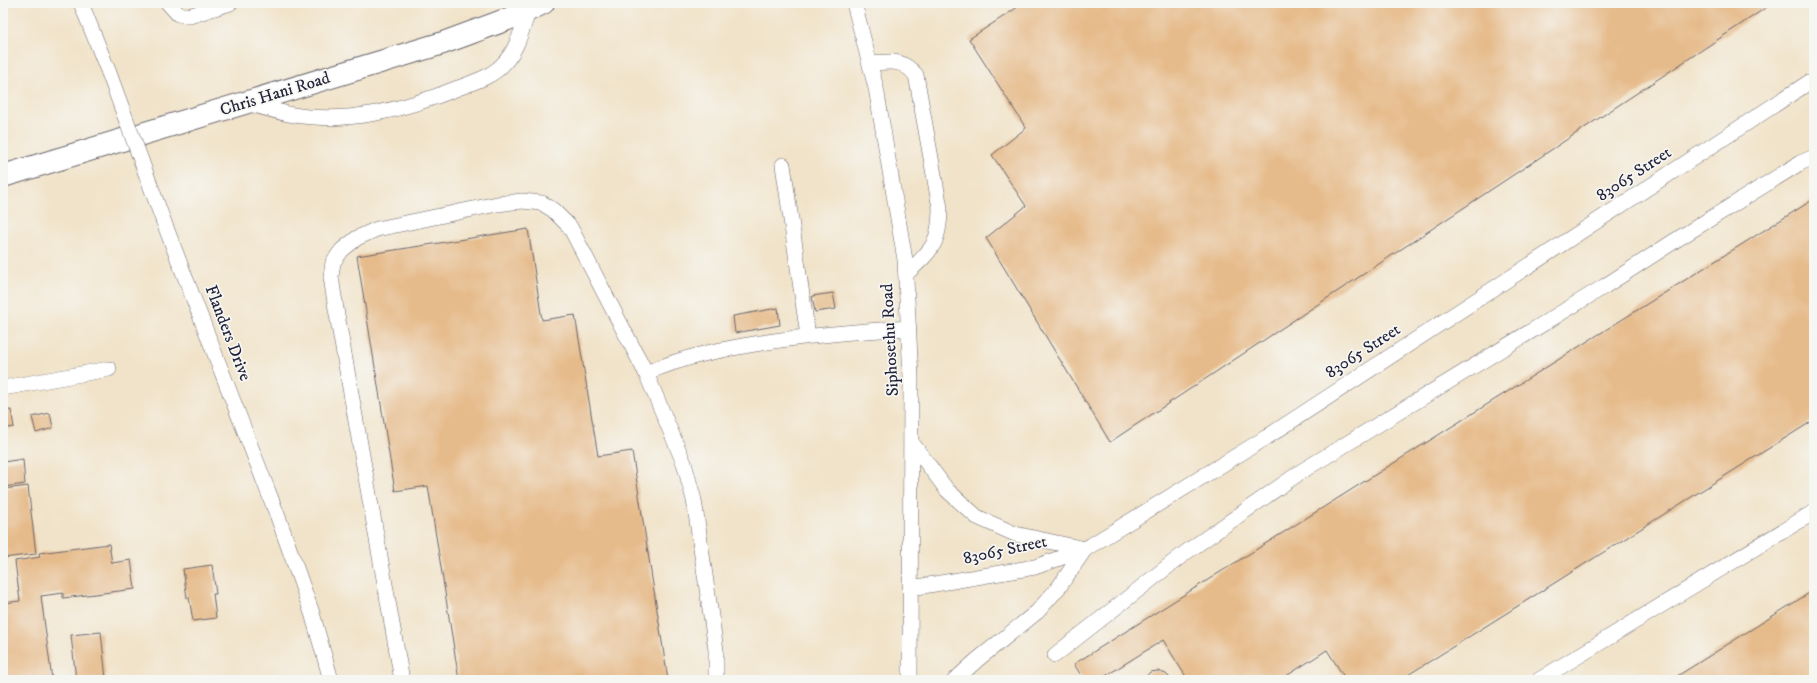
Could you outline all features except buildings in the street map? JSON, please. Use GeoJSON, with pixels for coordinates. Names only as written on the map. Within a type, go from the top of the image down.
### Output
{"type":"FeatureCollection","features":[{"type":"Feature","properties":{"kind":"main road","name":"Chris Hani Road"},"geometry":{"type":"LineString","coordinates":[[3,176],[443,43],[536,6]]}},
{"type":"Feature","properties":{"kind":"lane","name":"Flanders Drive"},"geometry":{"type":"LineString","coordinates":[[81,3],[278,517],[312,613],[331,680]]}},
{"type":"Feature","properties":{"kind":"lane"},"geometry":{"type":"LineString","coordinates":[[168,3],[178,14],[188,16],[230,3]]}},
{"type":"Feature","properties":{"kind":"lane","name":"Siphosethu Road"},"geometry":{"type":"LineString","coordinates":[[854,3],[871,63],[890,169],[906,274],[911,378],[912,443],[910,680]]}},
{"type":"Feature","properties":{"kind":"lane"},"geometry":{"type":"LineString","coordinates":[[246,103],[289,114],[311,117],[348,117],[384,113],[447,92],[488,76],[504,64],[514,51],[536,6]]}},
{"type":"Feature","properties":{"kind":"lane"},"geometry":{"type":"LineString","coordinates":[[871,63],[896,62],[908,66],[916,75],[940,208],[940,225],[936,241],[928,253],[906,274]]}},
{"type":"Feature","properties":{"kind":"lane","name":"83065 Street"},"geometry":{"type":"LineString","coordinates":[[911,588],[1035,567],[1085,549],[1267,437],[1812,82]]}},
{"type":"Feature","properties":{"kind":"lane"},"geometry":{"type":"LineString","coordinates":[[1055,655],[1185,553],[1302,471],[1455,376],[1605,286],[1800,163],[1814,157]]}},
{"type":"Feature","properties":{"kind":"lane"},"geometry":{"type":"LineString","coordinates":[[783,165],[808,336]]}},
{"type":"Feature","properties":{"kind":"lane"},"geometry":{"type":"LineString","coordinates":[[402,680],[336,309],[332,277],[333,262],[342,250],[357,238],[377,229],[497,204],[522,201],[542,203],[553,210],[570,227],[646,373],[684,463],[694,500],[716,650],[716,680]]}},
{"type":"Feature","properties":{"kind":"lane"},"geometry":{"type":"LineString","coordinates":[[646,373],[672,362],[706,352],[808,336],[908,328]]}},
{"type":"Feature","properties":{"kind":"lane"},"geometry":{"type":"LineString","coordinates":[[3,388],[109,369]]}},
{"type":"Feature","properties":{"kind":"lane"},"geometry":{"type":"LineString","coordinates":[[912,443],[947,490],[977,517],[1015,534],[1085,549],[1059,587],[1037,612],[1000,640],[955,680]]}},
{"type":"Feature","properties":{"kind":"lane"},"geometry":{"type":"LineString","coordinates":[[1539,680],[1814,512]]}}]}
